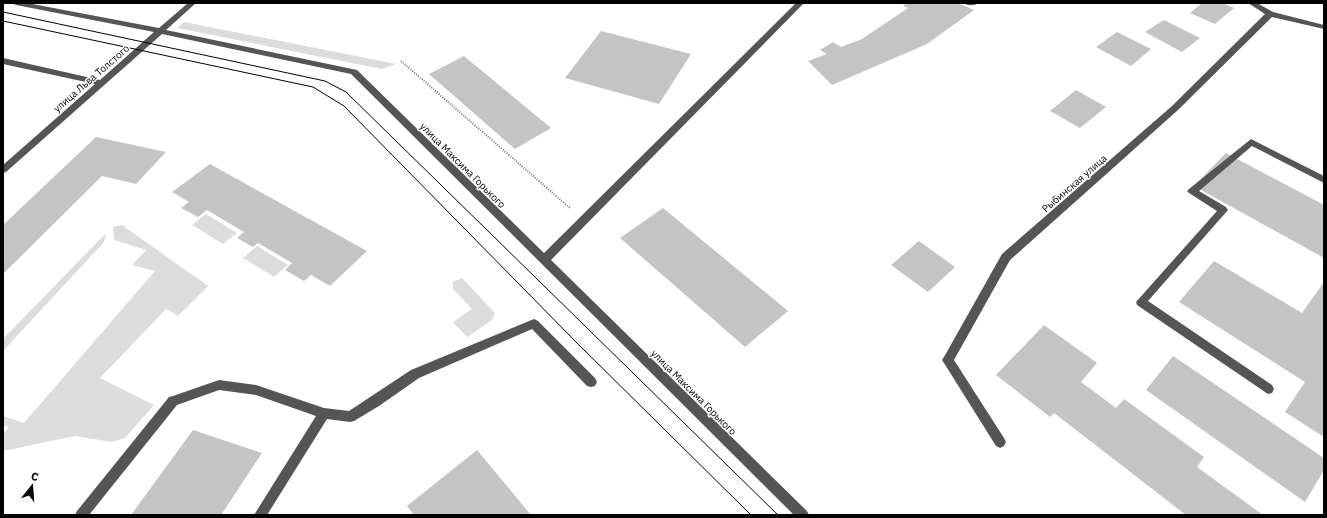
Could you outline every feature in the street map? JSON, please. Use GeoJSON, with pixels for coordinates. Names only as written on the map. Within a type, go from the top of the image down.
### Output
{"type":"FeatureCollection","features":[{"type":"Feature","properties":{"kind":"street","name":"улица Максима Горького"},"geometry":{"type":"LineString","coordinates":[[16,3],[161,30],[354,72],[803,515]]}},
{"type":"Feature","properties":{"kind":"street","name":"улица Льва Толстого"},"geometry":{"type":"LineString","coordinates":[[3,170],[192,3]]}},
{"type":"Feature","properties":{"kind":"street"},"geometry":{"type":"LineString","coordinates":[[544,260],[800,3]]}},
{"type":"Feature","properties":{"kind":"street"},"geometry":{"type":"LineString","coordinates":[[968,3],[974,3]]}},
{"type":"Feature","properties":{"kind":"street"},"geometry":{"type":"LineString","coordinates":[[1252,3],[1270,14],[1324,27]]}},
{"type":"Feature","properties":{"kind":"street","name":"Рыбинская улица"},"geometry":{"type":"LineString","coordinates":[[1000,442],[948,360],[1006,257],[1175,108],[1270,14]]}},
{"type":"Feature","properties":{"kind":"street"},"geometry":{"type":"LineString","coordinates":[[3,61],[102,83]]}},
{"type":"Feature","properties":{"kind":"street"},"geometry":{"type":"LineString","coordinates":[[1268,389],[1142,302],[1223,210],[1192,191],[1251,142],[1324,180]]}},
{"type":"Feature","properties":{"kind":"street"},"geometry":{"type":"LineString","coordinates":[[81,515],[173,401],[219,385],[256,390],[324,413],[350,417],[375,402],[415,374],[534,324],[591,382]]}},
{"type":"Feature","properties":{"kind":"street"},"geometry":{"type":"LineString","coordinates":[[260,515],[324,413]]}},
{"type":"Feature","properties":{"kind":"path"},"geometry":{"type":"LineString","coordinates":[[401,61],[584,220]]}},
{"type":"Feature","properties":{"kind":"shaded area"},"geometry":{"type":"Polygon","coordinates":[[[184,22],[396,64],[382,69],[177,28],[184,22]]]}},
{"type":"Feature","properties":{"kind":"shaded area"},"geometry":{"type":"Polygon","coordinates":[[[206,214],[237,233],[223,244],[192,225],[206,214]]]}},
{"type":"Feature","properties":{"kind":"shaded area"},"geometry":{"type":"Polygon","coordinates":[[[122,225],[208,286],[178,316],[166,309],[100,378],[154,405],[125,438],[112,442],[75,436],[3,451],[3,434],[9,427],[3,425],[3,416],[24,423],[155,271],[132,265],[146,250],[114,240],[113,227],[122,225]]]}},
{"type":"Feature","properties":{"kind":"shaded area"},"geometry":{"type":"Polygon","coordinates":[[[106,233],[104,242],[3,351],[3,339],[106,233]]]}},
{"type":"Feature","properties":{"kind":"shaded area"},"geometry":{"type":"Polygon","coordinates":[[[257,246],[288,265],[274,277],[243,258],[257,246]]]}},
{"type":"Feature","properties":{"kind":"shaded area"},"geometry":{"type":"Polygon","coordinates":[[[462,278],[495,313],[492,320],[467,337],[453,322],[472,309],[453,289],[453,282],[462,278]]]}},
{"type":"Feature","properties":{"kind":"building"},"geometry":{"type":"Polygon","coordinates":[[[907,3],[958,3],[974,10],[927,44],[832,85],[808,61],[827,54],[820,50],[833,42],[841,47],[862,39],[908,8],[903,6],[907,3]]]}},
{"type":"Feature","properties":{"kind":"building"},"geometry":{"type":"Polygon","coordinates":[[[1202,3],[1222,3],[1234,8],[1215,24],[1190,13],[1202,3]]]}},
{"type":"Feature","properties":{"kind":"building"},"geometry":{"type":"Polygon","coordinates":[[[1164,20],[1200,38],[1182,52],[1145,32],[1164,20]]]}},
{"type":"Feature","properties":{"kind":"building"},"geometry":{"type":"Polygon","coordinates":[[[601,31],[691,54],[659,104],[565,78],[601,31]]]}},
{"type":"Feature","properties":{"kind":"building"},"geometry":{"type":"Polygon","coordinates":[[[1117,32],[1151,49],[1131,66],[1096,47],[1117,32]]]}},
{"type":"Feature","properties":{"kind":"building"},"geometry":{"type":"Polygon","coordinates":[[[464,56],[551,128],[515,149],[429,74],[464,56]]]}},
{"type":"Feature","properties":{"kind":"building"},"geometry":{"type":"Polygon","coordinates":[[[1076,90],[1106,107],[1080,128],[1050,111],[1076,90]]]}},
{"type":"Feature","properties":{"kind":"building"},"geometry":{"type":"Polygon","coordinates":[[[96,137],[166,152],[136,184],[102,176],[3,274],[3,225],[96,137]]]}},
{"type":"Feature","properties":{"kind":"building"},"geometry":{"type":"Polygon","coordinates":[[[1226,153],[1324,205],[1324,258],[1194,186],[1226,153]]]}},
{"type":"Feature","properties":{"kind":"building"},"geometry":{"type":"Polygon","coordinates":[[[210,164],[367,251],[330,286],[311,275],[304,281],[285,270],[292,263],[258,243],[253,247],[237,238],[244,232],[207,210],[198,217],[181,208],[189,202],[172,192],[210,164]]]}},
{"type":"Feature","properties":{"kind":"building"},"geometry":{"type":"Polygon","coordinates":[[[663,208],[788,311],[745,347],[620,238],[663,208]]]}},
{"type":"Feature","properties":{"kind":"building"},"geometry":{"type":"Polygon","coordinates":[[[919,241],[955,267],[928,292],[891,265],[919,241]]]}},
{"type":"Feature","properties":{"kind":"building"},"geometry":{"type":"Polygon","coordinates":[[[1214,261],[1302,313],[1324,282],[1324,437],[1285,412],[1305,382],[1179,302],[1214,261]]]}},
{"type":"Feature","properties":{"kind":"building"},"geometry":{"type":"Polygon","coordinates":[[[1044,325],[1097,363],[1081,382],[1116,408],[1124,399],[1204,457],[1197,467],[1263,515],[1186,515],[1054,413],[1050,417],[996,375],[1044,325]]]}},
{"type":"Feature","properties":{"kind":"building"},"geometry":{"type":"Polygon","coordinates":[[[1173,356],[1324,458],[1324,470],[1305,502],[1146,390],[1173,356]]]}},
{"type":"Feature","properties":{"kind":"building"},"geometry":{"type":"Polygon","coordinates":[[[193,430],[262,453],[221,515],[131,515],[193,430]]]}},
{"type":"Feature","properties":{"kind":"building"},"geometry":{"type":"Polygon","coordinates":[[[477,450],[531,515],[414,515],[407,506],[477,450]]]}},
{"type":"Feature","properties":{"kind":"tram line"},"geometry":{"type":"LineString","coordinates":[[3,12],[325,81],[346,92],[778,515]]}},
{"type":"Feature","properties":{"kind":"tram line"},"geometry":{"type":"LineString","coordinates":[[3,21],[313,87],[344,106],[576,342],[751,515]]}}]}
